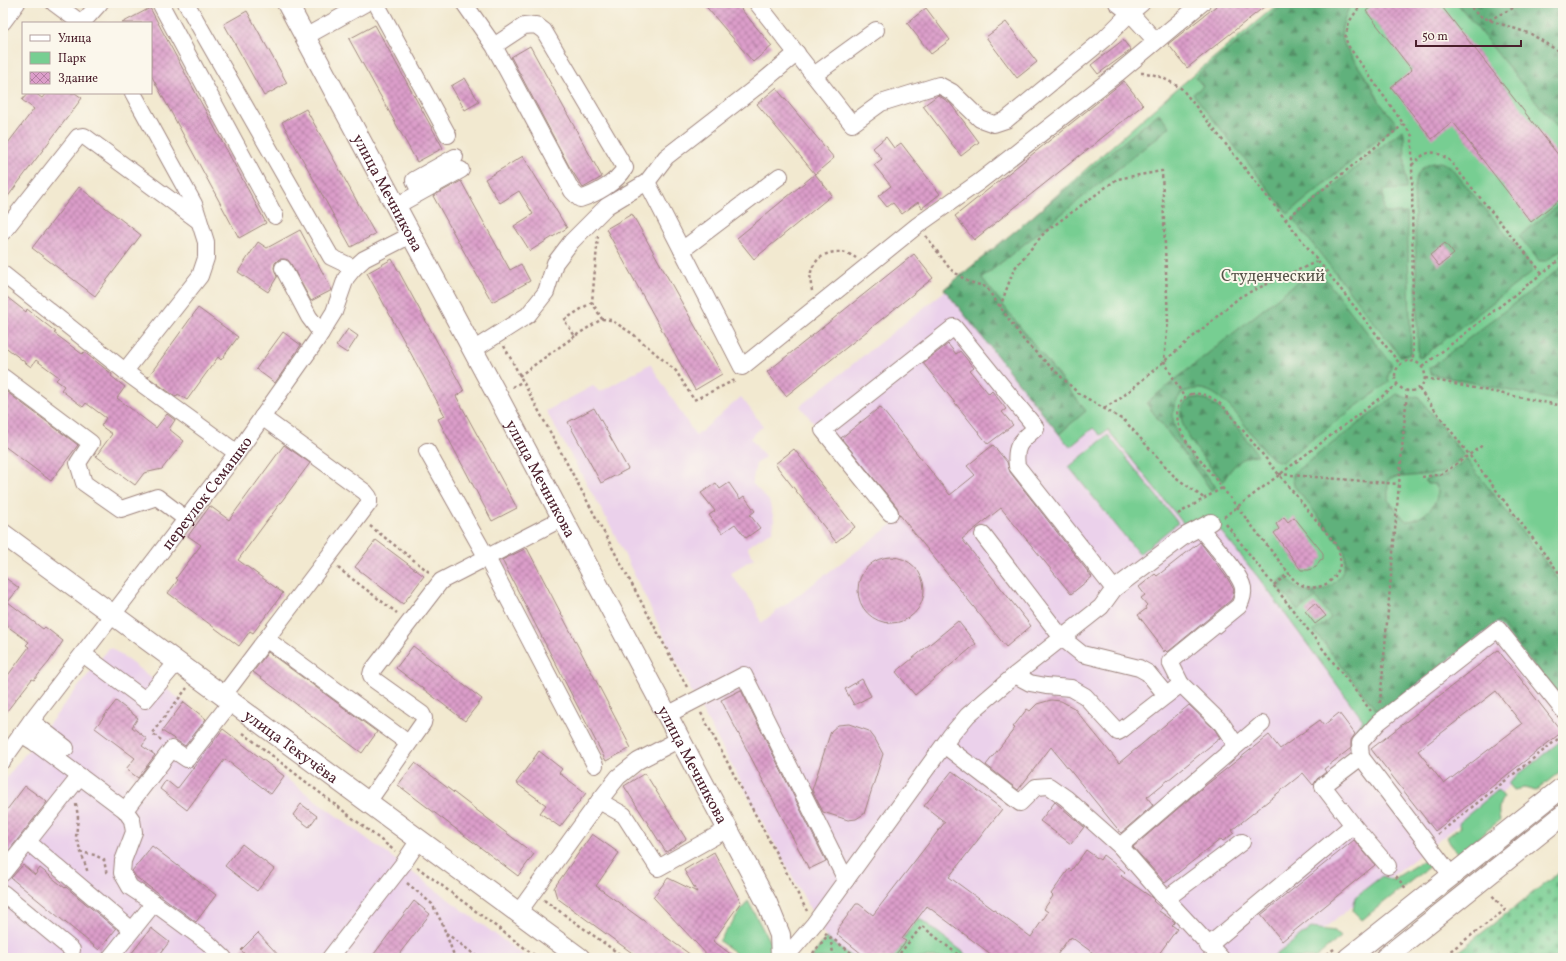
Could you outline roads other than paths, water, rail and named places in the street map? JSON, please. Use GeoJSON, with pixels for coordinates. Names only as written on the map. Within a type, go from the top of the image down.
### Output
{"type":"FeatureCollection","features":[{"type":"Feature","properties":{"kind":"main road","name":"улица Мечникова"},"geometry":{"type":"LineString","coordinates":[[287,3],[767,903],[780,935],[781,958]]}},
{"type":"Feature","properties":{"kind":"main road","name":"улица Текучёва"},"geometry":{"type":"LineString","coordinates":[[3,534],[113,615],[191,686],[225,705],[368,802],[580,958]]}},
{"type":"Feature","properties":{"kind":"main road"},"geometry":{"type":"LineString","coordinates":[[1348,958],[1563,787]]}},
{"type":"Feature","properties":{"kind":"main road"},"geometry":{"type":"LineString","coordinates":[[1385,958],[1563,815]]}},
{"type":"Feature","properties":{"kind":"street"},"geometry":{"type":"LineString","coordinates":[[3,22],[17,3]]}},
{"type":"Feature","properties":{"kind":"street"},"geometry":{"type":"LineString","coordinates":[[54,3],[81,22]]}},
{"type":"Feature","properties":{"kind":"street"},"geometry":{"type":"LineString","coordinates":[[83,22],[100,3]]}},
{"type":"Feature","properties":{"kind":"street"},"geometry":{"type":"LineString","coordinates":[[160,3],[275,216]]}},
{"type":"Feature","properties":{"kind":"street"},"geometry":{"type":"LineString","coordinates":[[186,3],[330,257],[354,268]]}},
{"type":"Feature","properties":{"kind":"street"},"geometry":{"type":"LineString","coordinates":[[305,37],[366,3]]}},
{"type":"Feature","properties":{"kind":"street"},"geometry":{"type":"LineString","coordinates":[[376,3],[448,135]]}},
{"type":"Feature","properties":{"kind":"street"},"geometry":{"type":"LineString","coordinates":[[464,3],[494,46],[572,191],[580,200],[591,196],[620,176],[625,168],[544,31],[536,25],[524,26],[494,46]]}},
{"type":"Feature","properties":{"kind":"street"},"geometry":{"type":"LineString","coordinates":[[756,3],[852,124],[881,102],[939,85],[952,92],[980,119],[994,124],[1006,120],[1104,39],[1124,8],[1142,3]]}},
{"type":"Feature","properties":{"kind":"street"},"geometry":{"type":"LineString","coordinates":[[647,182],[742,366],[918,224],[978,182],[1117,74],[1202,3]]}},
{"type":"Feature","properties":{"kind":"street"},"geometry":{"type":"LineString","coordinates":[[1124,8],[1156,41]]}},
{"type":"Feature","properties":{"kind":"street"},"geometry":{"type":"LineString","coordinates":[[814,75],[876,30]]}},
{"type":"Feature","properties":{"kind":"street"},"geometry":{"type":"LineString","coordinates":[[473,350],[528,315],[546,292],[555,263],[571,242],[607,206],[647,182],[666,157],[755,88],[797,53]]}},
{"type":"Feature","properties":{"kind":"street"},"geometry":{"type":"LineString","coordinates":[[125,371],[200,276],[206,258],[206,242],[194,204],[133,94]]}},
{"type":"Feature","properties":{"kind":"street"},"geometry":{"type":"LineString","coordinates":[[3,232],[78,137],[84,136],[199,221]]}},
{"type":"Feature","properties":{"kind":"street"},"geometry":{"type":"LineString","coordinates":[[396,206],[420,192],[458,164]]}},
{"type":"Feature","properties":{"kind":"street"},"geometry":{"type":"LineString","coordinates":[[682,250],[780,176]]}},
{"type":"Feature","properties":{"kind":"street","name":"переулок Семашко"},"geometry":{"type":"LineString","coordinates":[[3,760],[21,734],[262,418],[334,312],[346,278],[364,259],[411,235]]}},
{"type":"Feature","properties":{"kind":"street"},"geometry":{"type":"LineString","coordinates":[[283,268],[310,317],[321,333]]}},
{"type":"Feature","properties":{"kind":"street"},"geometry":{"type":"LineString","coordinates":[[3,274],[125,371],[236,453]]}},
{"type":"Feature","properties":{"kind":"street"},"geometry":{"type":"LineString","coordinates":[[890,513],[823,430],[954,327],[1036,428],[1022,440],[1016,454],[1017,466],[1114,589]]}},
{"type":"Feature","properties":{"kind":"street"},"geometry":{"type":"LineString","coordinates":[[3,377],[91,443],[78,463],[84,483],[121,509],[157,497],[186,519]]}},
{"type":"Feature","properties":{"kind":"street"},"geometry":{"type":"LineString","coordinates":[[125,810],[172,749],[187,760],[225,705],[266,639],[369,503],[369,497],[365,492],[262,418]]}},
{"type":"Feature","properties":{"kind":"street"},"geometry":{"type":"LineString","coordinates":[[427,451],[487,558],[595,766]]}},
{"type":"Feature","properties":{"kind":"street"},"geometry":{"type":"LineString","coordinates":[[368,802],[423,722],[424,718],[422,714],[373,679],[370,675],[372,670],[441,581],[563,518]]}},
{"type":"Feature","properties":{"kind":"street"},"geometry":{"type":"LineString","coordinates":[[785,958],[814,924],[944,745],[968,716],[1015,675],[1101,607],[1114,589],[1186,535],[1205,525],[1239,577],[1243,589],[1243,599],[1239,606],[1170,662],[1181,684],[1222,724],[1236,745]]}},
{"type":"Feature","properties":{"kind":"street"},"geometry":{"type":"LineString","coordinates":[[983,535],[1062,638],[1082,654],[1139,668],[1148,673],[1166,695]]}},
{"type":"Feature","properties":{"kind":"street"},"geometry":{"type":"LineString","coordinates":[[1452,875],[1361,757],[1360,744],[1379,722],[1498,629],[1563,710]]}},
{"type":"Feature","properties":{"kind":"street"},"geometry":{"type":"LineString","coordinates":[[266,639],[408,743]]}},
{"type":"Feature","properties":{"kind":"street"},"geometry":{"type":"LineString","coordinates":[[83,654],[145,700],[172,668]]}},
{"type":"Feature","properties":{"kind":"street"},"geometry":{"type":"LineString","coordinates":[[668,716],[744,675],[846,880]]}},
{"type":"Feature","properties":{"kind":"street"},"geometry":{"type":"LineString","coordinates":[[1015,675],[1030,682],[1046,686],[1072,688],[1085,696],[1118,732],[1181,684]]}},
{"type":"Feature","properties":{"kind":"street"},"geometry":{"type":"LineString","coordinates":[[31,721],[66,748]]}},
{"type":"Feature","properties":{"kind":"street"},"geometry":{"type":"LineString","coordinates":[[1120,846],[1262,724]]}},
{"type":"Feature","properties":{"kind":"street"},"geometry":{"type":"LineString","coordinates":[[21,734],[34,742],[125,810],[132,820],[134,832],[123,861],[122,873],[130,887],[207,942],[224,958]]}},
{"type":"Feature","properties":{"kind":"street"},"geometry":{"type":"LineString","coordinates":[[518,913],[618,777],[638,761],[680,739]]}},
{"type":"Feature","properties":{"kind":"street"},"geometry":{"type":"LineString","coordinates":[[944,745],[1020,803],[1036,787],[1049,786],[1066,798],[1120,846],[1208,946],[1221,958]]}},
{"type":"Feature","properties":{"kind":"street"},"geometry":{"type":"LineString","coordinates":[[1361,757],[1323,786],[1353,826],[1388,866]]}},
{"type":"Feature","properties":{"kind":"street"},"geometry":{"type":"LineString","coordinates":[[3,873],[80,776]]}},
{"type":"Feature","properties":{"kind":"street"},"geometry":{"type":"LineString","coordinates":[[599,801],[624,815],[658,868],[728,829]]}},
{"type":"Feature","properties":{"kind":"street"},"geometry":{"type":"LineString","coordinates":[[1208,946],[1278,886],[1353,826]]}},
{"type":"Feature","properties":{"kind":"street"},"geometry":{"type":"LineString","coordinates":[[330,958],[396,873],[419,840]]}},
{"type":"Feature","properties":{"kind":"street"},"geometry":{"type":"LineString","coordinates":[[28,842],[132,930]]}},
{"type":"Feature","properties":{"kind":"street"},"geometry":{"type":"LineString","coordinates":[[1166,899],[1242,842]]}},
{"type":"Feature","properties":{"kind":"street"},"geometry":{"type":"LineString","coordinates":[[3,893],[72,950]]}},
{"type":"Feature","properties":{"kind":"street"},"geometry":{"type":"LineString","coordinates":[[110,958],[154,903]]}},
{"type":"Feature","properties":{"kind":"park label","name":"Студенческий"},"geometry":{"type":"Point","coordinates":[1273,275]}}]}
